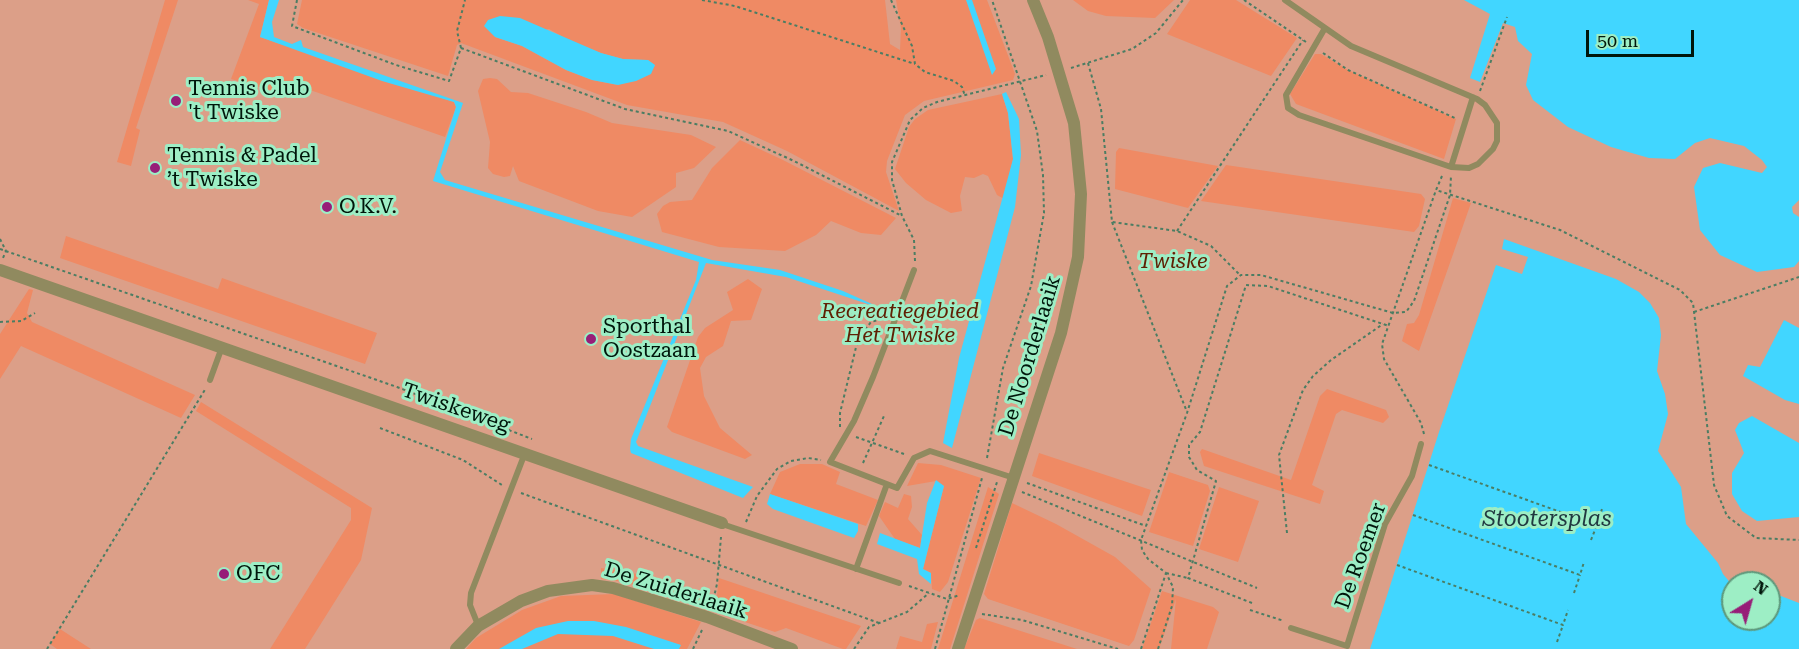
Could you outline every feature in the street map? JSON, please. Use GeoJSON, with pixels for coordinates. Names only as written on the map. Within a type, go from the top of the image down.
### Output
{"type":"FeatureCollection","features":[{"type":"Feature","properties":{"kind":"street","name":"De Noorderlaaik"},"geometry":{"type":"LineString","coordinates":[[958,649],[1061,333],[1071,295],[1081,224],[1079,153],[1074,123],[1054,54],[1033,0]]}},
{"type":"Feature","properties":{"kind":"street","name":"Twiskeweg"},"geometry":{"type":"LineString","coordinates":[[0,270],[722,524]]}},
{"type":"Feature","properties":{"kind":"street","name":"De Zuiderlaaik"},"geometry":{"type":"LineString","coordinates":[[456,649],[478,626],[521,601],[548,591],[592,585],[613,588],[707,618],[792,649]]}},
{"type":"Feature","properties":{"kind":"lane"},"geometry":{"type":"LineString","coordinates":[[1285,0],[1351,46],[1475,98],[1485,105],[1497,123],[1497,141],[1478,165],[1469,168],[1448,166],[1299,116],[1288,108],[1286,95],[1325,28]]}},
{"type":"Feature","properties":{"kind":"lane"},"geometry":{"type":"LineString","coordinates":[[1448,166],[1475,98]]}},
{"type":"Feature","properties":{"kind":"lane"},"geometry":{"type":"LineString","coordinates":[[914,270],[888,343],[846,434],[830,462],[897,488],[914,458],[923,453],[940,453],[985,468],[1012,483]]}},
{"type":"Feature","properties":{"kind":"lane"},"geometry":{"type":"LineString","coordinates":[[210,380],[222,347]]}},
{"type":"Feature","properties":{"kind":"lane","name":"De Roemer"},"geometry":{"type":"LineString","coordinates":[[1292,626],[1346,648],[1385,524],[1412,476],[1422,444]]}},
{"type":"Feature","properties":{"kind":"lane"},"geometry":{"type":"LineString","coordinates":[[478,626],[470,605],[471,593],[525,453]]}},
{"type":"Feature","properties":{"kind":"lane"},"geometry":{"type":"LineString","coordinates":[[856,569],[887,484]]}},
{"type":"Feature","properties":{"kind":"lane","name":"Twiskeweg"},"geometry":{"type":"LineString","coordinates":[[722,524],[898,583]]}},
{"type":"Feature","properties":{"kind":"path"},"geometry":{"type":"LineString","coordinates":[[297,0],[292,26],[396,65],[449,81],[461,48],[457,31],[465,0]]}},
{"type":"Feature","properties":{"kind":"path"},"geometry":{"type":"LineString","coordinates":[[702,0],[735,6],[915,64],[926,72],[954,81],[962,87],[965,96]]}},
{"type":"Feature","properties":{"kind":"path"},"geometry":{"type":"LineString","coordinates":[[891,0],[912,46],[915,64]]}},
{"type":"Feature","properties":{"kind":"path"},"geometry":{"type":"LineString","coordinates":[[935,649],[985,468],[1003,368],[1031,286],[1044,213],[1043,175],[1036,131],[1022,82],[992,0]]}},
{"type":"Feature","properties":{"kind":"path"},"geometry":{"type":"LineString","coordinates":[[1183,0],[1156,33],[1132,49],[1088,63],[1101,109],[1112,222],[1187,413]]}},
{"type":"Feature","properties":{"kind":"path"},"geometry":{"type":"LineString","coordinates":[[1244,0],[1348,70],[1465,122]]}},
{"type":"Feature","properties":{"kind":"path"},"geometry":{"type":"LineString","coordinates":[[1475,98],[1507,16]]}},
{"type":"Feature","properties":{"kind":"path"},"geometry":{"type":"LineString","coordinates":[[1177,231],[1303,40]]}},
{"type":"Feature","properties":{"kind":"path"},"geometry":{"type":"LineString","coordinates":[[461,48],[626,109],[728,131],[902,216]]}},
{"type":"Feature","properties":{"kind":"path"},"geometry":{"type":"LineString","coordinates":[[914,270],[914,240],[902,216],[892,180],[892,162],[910,120],[923,108],[1022,82]]}},
{"type":"Feature","properties":{"kind":"path"},"geometry":{"type":"LineString","coordinates":[[1422,444],[1424,433],[1421,423],[1384,359],[1382,344],[1436,190],[1448,166]]}},
{"type":"Feature","properties":{"kind":"path"},"geometry":{"type":"LineString","coordinates":[[1252,603],[1188,578],[1166,573],[1148,559],[1142,550],[1141,540],[1187,413],[1227,286],[1241,275],[1261,275],[1393,314],[1406,312],[1414,301],[1450,195],[1448,166]]}},
{"type":"Feature","properties":{"kind":"path"},"geometry":{"type":"LineString","coordinates":[[1436,190],[1560,230],[1680,290],[1693,303],[1714,484],[1727,516],[1756,538],[1799,540]]}},
{"type":"Feature","properties":{"kind":"path"},"geometry":{"type":"LineString","coordinates":[[1112,222],[1177,231],[1211,246],[1241,275]]}},
{"type":"Feature","properties":{"kind":"path"},"geometry":{"type":"LineString","coordinates":[[0,239],[6,251]]}},
{"type":"Feature","properties":{"kind":"path","name":"Twiskeweg"},"geometry":{"type":"LineString","coordinates":[[0,249],[397,387],[532,439]]}},
{"type":"Feature","properties":{"kind":"path"},"geometry":{"type":"LineString","coordinates":[[1694,312],[1799,277]]}},
{"type":"Feature","properties":{"kind":"path"},"geometry":{"type":"LineString","coordinates":[[1188,578],[1216,482],[1197,470],[1189,457],[1189,445],[1200,432],[1246,285],[1268,286],[1389,326]]}},
{"type":"Feature","properties":{"kind":"path"},"geometry":{"type":"LineString","coordinates":[[0,322],[21,321],[35,313]]}},
{"type":"Feature","properties":{"kind":"path"},"geometry":{"type":"LineString","coordinates":[[887,316],[871,322],[858,339],[838,423],[846,434],[914,458]]}},
{"type":"Feature","properties":{"kind":"path"},"geometry":{"type":"LineString","coordinates":[[1287,533],[1279,455],[1303,390],[1313,376],[1331,360],[1383,324]]}},
{"type":"Feature","properties":{"kind":"path"},"geometry":{"type":"LineString","coordinates":[[47,649],[210,380]]}},
{"type":"Feature","properties":{"kind":"path"},"geometry":{"type":"LineString","coordinates":[[858,473],[884,416]]}},
{"type":"Feature","properties":{"kind":"path"},"geometry":{"type":"LineString","coordinates":[[380,428],[463,460],[512,490],[879,623]]}},
{"type":"Feature","properties":{"kind":"path"},"geometry":{"type":"LineString","coordinates":[[743,531],[757,496],[777,470],[791,461],[830,462]]}},
{"type":"Feature","properties":{"kind":"path"},"geometry":{"type":"LineString","coordinates":[[1429,465],[1597,525]]}},
{"type":"Feature","properties":{"kind":"path"},"geometry":{"type":"LineString","coordinates":[[1012,483],[1146,526]]}},
{"type":"Feature","properties":{"kind":"path"},"geometry":{"type":"LineString","coordinates":[[1012,483],[1257,588]]}},
{"type":"Feature","properties":{"kind":"path"},"geometry":{"type":"LineString","coordinates":[[1592,540],[1602,509]]}},
{"type":"Feature","properties":{"kind":"path"},"geometry":{"type":"LineString","coordinates":[[1413,515],[1580,576]]}},
{"type":"Feature","properties":{"kind":"path"},"geometry":{"type":"LineString","coordinates":[[693,649],[714,600],[722,524]]}},
{"type":"Feature","properties":{"kind":"path"},"geometry":{"type":"LineString","coordinates":[[1574,593],[1584,562]]}},
{"type":"Feature","properties":{"kind":"path"},"geometry":{"type":"LineString","coordinates":[[1397,565],[1563,626]]}},
{"type":"Feature","properties":{"kind":"path"},"geometry":{"type":"LineString","coordinates":[[1141,649],[1166,573]]}},
{"type":"Feature","properties":{"kind":"path"},"geometry":{"type":"LineString","coordinates":[[1158,649],[1172,606],[1173,587],[1166,573]]}},
{"type":"Feature","properties":{"kind":"path"},"geometry":{"type":"LineString","coordinates":[[898,583],[947,599],[957,598],[959,604],[970,612],[1022,620],[1118,649]]}},
{"type":"Feature","properties":{"kind":"path"},"geometry":{"type":"LineString","coordinates":[[854,649],[869,627],[906,612],[929,593]]}},
{"type":"Feature","properties":{"kind":"path"},"geometry":{"type":"LineString","coordinates":[[1250,610],[1292,626]]}},
{"type":"Feature","properties":{"kind":"path"},"geometry":{"type":"LineString","coordinates":[[1557,642],[1568,610]]}},
{"type":"Feature","properties":{"kind":"green space","name":"Twiske"},"geometry":{"type":"Polygon","coordinates":[[[0,0],[1799,0],[1799,649],[0,649],[0,0]]]}},
{"type":"Feature","properties":{"kind":"shaded area"},"geometry":{"type":"Polygon","coordinates":[[[165,0],[178,0],[136,128],[140,130],[131,166],[117,162],[165,0]]]}},
{"type":"Feature","properties":{"kind":"shaded area"},"geometry":{"type":"Polygon","coordinates":[[[248,0],[269,0],[260,37],[454,102],[456,107],[445,137],[290,83],[284,94],[231,79],[259,4],[248,0]]]}},
{"type":"Feature","properties":{"kind":"shaded area"},"geometry":{"type":"Polygon","coordinates":[[[302,0],[885,0],[890,44],[900,50],[901,28],[896,0],[987,0],[1015,74],[1013,80],[924,101],[905,115],[887,161],[886,172],[899,211],[787,151],[723,122],[627,105],[461,43],[457,45],[448,76],[303,28],[297,24],[302,0]],[[549,29],[495,37],[522,46],[566,70],[592,80],[618,85],[655,66],[648,60],[623,59],[570,41],[549,29]]]}},
{"type":"Feature","properties":{"kind":"shaded area"},"geometry":{"type":"Polygon","coordinates":[[[1073,0],[1174,0],[1155,18],[1106,16],[1088,11],[1073,0]]]}},
{"type":"Feature","properties":{"kind":"shaded area"},"geometry":{"type":"Polygon","coordinates":[[[1190,0],[1236,0],[1297,38],[1271,76],[1167,34],[1190,0]]]}},
{"type":"Feature","properties":{"kind":"shaded area"},"geometry":{"type":"Polygon","coordinates":[[[1315,54],[1321,54],[1348,70],[1456,119],[1444,159],[1296,104],[1290,94],[1315,54]]]}},
{"type":"Feature","properties":{"kind":"shaded area"},"geometry":{"type":"Polygon","coordinates":[[[483,79],[497,79],[511,92],[528,93],[612,123],[691,135],[716,147],[694,168],[676,173],[676,187],[632,217],[598,211],[519,181],[513,166],[510,176],[504,177],[493,174],[488,168],[490,142],[478,91],[483,79]]]}},
{"type":"Feature","properties":{"kind":"shaded area"},"geometry":{"type":"Polygon","coordinates":[[[1002,94],[1008,113],[1013,159],[1004,199],[997,195],[988,176],[983,174],[974,178],[965,177],[960,196],[962,211],[951,213],[926,200],[906,183],[895,169],[909,127],[915,119],[928,110],[1002,94]]]}},
{"type":"Feature","properties":{"kind":"shaded area"},"geometry":{"type":"Polygon","coordinates":[[[740,140],[896,218],[881,235],[861,233],[831,221],[816,235],[785,251],[719,247],[662,232],[657,214],[663,206],[670,202],[692,200],[712,168],[740,140]]]}},
{"type":"Feature","properties":{"kind":"shaded area"},"geometry":{"type":"Polygon","coordinates":[[[1119,148],[1218,166],[1188,208],[1115,189],[1116,152],[1119,148]]]}},
{"type":"Feature","properties":{"kind":"shaded area"},"geometry":{"type":"Polygon","coordinates":[[[1226,165],[1421,194],[1425,199],[1419,226],[1414,232],[1201,201],[1226,165]]]}},
{"type":"Feature","properties":{"kind":"shaded area"},"geometry":{"type":"Polygon","coordinates":[[[1453,198],[1471,203],[1419,351],[1402,341],[1407,324],[1414,323],[1419,315],[1453,198]]]}},
{"type":"Feature","properties":{"kind":"shaded area"},"geometry":{"type":"Polygon","coordinates":[[[66,236],[218,289],[222,278],[377,333],[365,364],[60,258],[66,236]]]}},
{"type":"Feature","properties":{"kind":"shaded area"},"geometry":{"type":"Polygon","coordinates":[[[748,279],[762,289],[751,320],[731,321],[723,346],[706,357],[700,368],[704,396],[720,428],[752,455],[745,459],[672,432],[667,427],[698,337],[705,328],[733,310],[727,292],[748,279]]]}},
{"type":"Feature","properties":{"kind":"shaded area"},"geometry":{"type":"Polygon","coordinates":[[[29,289],[33,290],[27,313],[32,322],[195,395],[181,418],[21,346],[0,379],[0,334],[29,289]]]}},
{"type":"Feature","properties":{"kind":"shaded area"},"geometry":{"type":"Polygon","coordinates":[[[1327,389],[1386,410],[1389,417],[1383,423],[1342,410],[1336,414],[1312,485],[1324,491],[1320,504],[1204,466],[1200,452],[1202,449],[1291,480],[1320,396],[1327,389]]]}},
{"type":"Feature","properties":{"kind":"shaded area"},"geometry":{"type":"Polygon","coordinates":[[[201,402],[372,508],[361,560],[305,649],[270,649],[351,520],[351,508],[196,411],[201,402]]]}},
{"type":"Feature","properties":{"kind":"shaded area"},"geometry":{"type":"Polygon","coordinates":[[[1039,453],[1151,490],[1142,516],[1032,476],[1039,453]]]}},
{"type":"Feature","properties":{"kind":"shaded area"},"geometry":{"type":"Polygon","coordinates":[[[918,463],[941,465],[981,478],[948,582],[940,592],[932,589],[931,573],[923,569],[944,486],[936,481],[907,486],[918,463]]]}},
{"type":"Feature","properties":{"kind":"shaded area"},"geometry":{"type":"Polygon","coordinates":[[[800,464],[822,464],[840,472],[836,484],[878,500],[866,526],[770,494],[780,472],[800,464]]]}},
{"type":"Feature","properties":{"kind":"shaded area"},"geometry":{"type":"Polygon","coordinates":[[[1169,472],[1208,485],[1210,491],[1193,546],[1149,532],[1169,472]]]}},
{"type":"Feature","properties":{"kind":"shaded area"},"geometry":{"type":"Polygon","coordinates":[[[988,487],[999,494],[950,649],[938,649],[988,487]]]}},
{"type":"Feature","properties":{"kind":"shaded area"},"geometry":{"type":"Polygon","coordinates":[[[1219,487],[1259,501],[1238,562],[1199,549],[1219,487]]]}},
{"type":"Feature","properties":{"kind":"shaded area"},"geometry":{"type":"Polygon","coordinates":[[[904,494],[911,496],[912,507],[908,519],[922,535],[920,548],[895,539],[879,516],[885,502],[898,508],[904,494]]]}},
{"type":"Feature","properties":{"kind":"shaded area"},"geometry":{"type":"Polygon","coordinates":[[[1012,503],[1056,524],[1115,557],[1151,589],[1134,640],[1129,646],[988,599],[984,594],[1012,503]]]}},
{"type":"Feature","properties":{"kind":"shaded area"},"geometry":{"type":"Polygon","coordinates":[[[601,568],[656,577],[710,597],[707,609],[625,582],[601,579],[601,568]]]}},
{"type":"Feature","properties":{"kind":"shaded area"},"geometry":{"type":"Polygon","coordinates":[[[719,578],[861,626],[846,649],[843,649],[786,628],[775,632],[715,612],[719,578]]]}},
{"type":"Feature","properties":{"kind":"shaded area"},"geometry":{"type":"Polygon","coordinates":[[[1162,591],[1213,607],[1219,612],[1207,649],[1171,649],[1176,599],[1159,649],[1142,649],[1162,591]]]}},
{"type":"Feature","properties":{"kind":"shaded area"},"geometry":{"type":"Polygon","coordinates":[[[614,594],[701,622],[687,649],[466,649],[476,638],[522,610],[561,596],[614,594]]]}},
{"type":"Feature","properties":{"kind":"shaded area"},"geometry":{"type":"Polygon","coordinates":[[[980,618],[1077,649],[964,649],[976,620],[980,618]]]}},
{"type":"Feature","properties":{"kind":"shaded area"},"geometry":{"type":"Polygon","coordinates":[[[938,622],[931,649],[896,649],[900,636],[922,642],[927,624],[938,622]]]}},
{"type":"Feature","properties":{"kind":"shaded area"},"geometry":{"type":"Polygon","coordinates":[[[60,629],[91,649],[57,649],[50,644],[60,629]]]}},
{"type":"Feature","properties":{"kind":"water"},"geometry":{"type":"Polygon","coordinates":[[[269,0],[279,0],[272,22],[274,37],[292,44],[301,40],[303,47],[463,103],[440,172],[445,180],[712,260],[780,270],[843,291],[883,309],[786,277],[706,263],[636,442],[638,446],[753,487],[743,498],[631,453],[630,449],[631,439],[696,280],[699,262],[433,181],[456,107],[454,102],[382,81],[260,37],[269,0]]]}},
{"type":"Feature","properties":{"kind":"water"},"geometry":{"type":"Polygon","coordinates":[[[966,0],[972,0],[996,69],[992,75],[966,0]]]}},
{"type":"Feature","properties":{"kind":"water"},"geometry":{"type":"Polygon","coordinates":[[[1464,0],[1799,0],[1799,200],[1792,207],[1793,213],[1799,217],[1799,261],[1794,267],[1757,272],[1720,255],[1700,230],[1694,187],[1703,168],[1720,163],[1762,173],[1767,167],[1744,146],[1710,138],[1695,143],[1675,159],[1649,158],[1611,147],[1568,127],[1533,100],[1526,85],[1532,54],[1518,41],[1515,27],[1503,23],[1480,82],[1470,78],[1490,14],[1464,0]]]}},
{"type":"Feature","properties":{"kind":"water"},"geometry":{"type":"Polygon","coordinates":[[[500,16],[520,18],[601,53],[623,59],[648,60],[655,65],[651,74],[636,81],[618,85],[592,80],[566,70],[522,46],[495,37],[484,26],[488,20],[500,16]]]}},
{"type":"Feature","properties":{"kind":"water"},"geometry":{"type":"Polygon","coordinates":[[[1006,92],[1019,119],[1021,155],[1015,207],[952,448],[943,443],[959,358],[1013,159],[1008,113],[1002,94],[1006,92]]]}},
{"type":"Feature","properties":{"kind":"water","name":"Stootersplas"},"geometry":{"type":"Polygon","coordinates":[[[1504,239],[1616,279],[1639,292],[1650,303],[1659,318],[1661,335],[1657,371],[1665,394],[1668,414],[1658,451],[1681,487],[1686,524],[1718,563],[1722,571],[1721,631],[1781,631],[1781,596],[1799,603],[1799,649],[1370,649],[1439,432],[1496,265],[1522,274],[1528,257],[1502,249],[1504,239]]]}},
{"type":"Feature","properties":{"kind":"water"},"geometry":{"type":"Polygon","coordinates":[[[1784,320],[1799,328],[1799,404],[1785,400],[1743,376],[1748,365],[1760,367],[1784,320]]]}},
{"type":"Feature","properties":{"kind":"water"},"geometry":{"type":"Polygon","coordinates":[[[1752,416],[1799,443],[1799,517],[1757,521],[1742,511],[1732,494],[1732,473],[1744,453],[1735,430],[1739,423],[1752,416]]]}},
{"type":"Feature","properties":{"kind":"water"},"geometry":{"type":"Polygon","coordinates":[[[936,480],[944,486],[923,569],[931,573],[931,584],[919,574],[917,559],[877,544],[880,533],[920,548],[927,503],[936,480]]]}},
{"type":"Feature","properties":{"kind":"water"},"geometry":{"type":"Polygon","coordinates":[[[770,494],[858,524],[858,531],[854,538],[773,509],[767,504],[770,494]]]}},
{"type":"Feature","properties":{"kind":"water"},"geometry":{"type":"Polygon","coordinates":[[[568,621],[594,621],[626,627],[681,645],[679,649],[654,649],[613,636],[558,634],[522,649],[499,649],[536,628],[568,621]]]}},
{"type":"Feature","properties":{"kind":"place","name":"Tennis Club 't Twiske"},"geometry":{"type":"Point","coordinates":[176,101]}},
{"type":"Feature","properties":{"kind":"place","name":"Tennis & Padel ’t Twiske"},"geometry":{"type":"Point","coordinates":[155,168]}},
{"type":"Feature","properties":{"kind":"place","name":"O.K.V."},"geometry":{"type":"Point","coordinates":[327,207]}},
{"type":"Feature","properties":{"kind":"place","name":"Sporthal Oostzaan"},"geometry":{"type":"Point","coordinates":[591,339]}},
{"type":"Feature","properties":{"kind":"place","name":"OFC"},"geometry":{"type":"Point","coordinates":[224,574]}},
{"type":"Feature","properties":{"kind":"park label","name":"Recreatiegebied Het Twiske"},"geometry":{"type":"Point","coordinates":[900,324]}}]}
